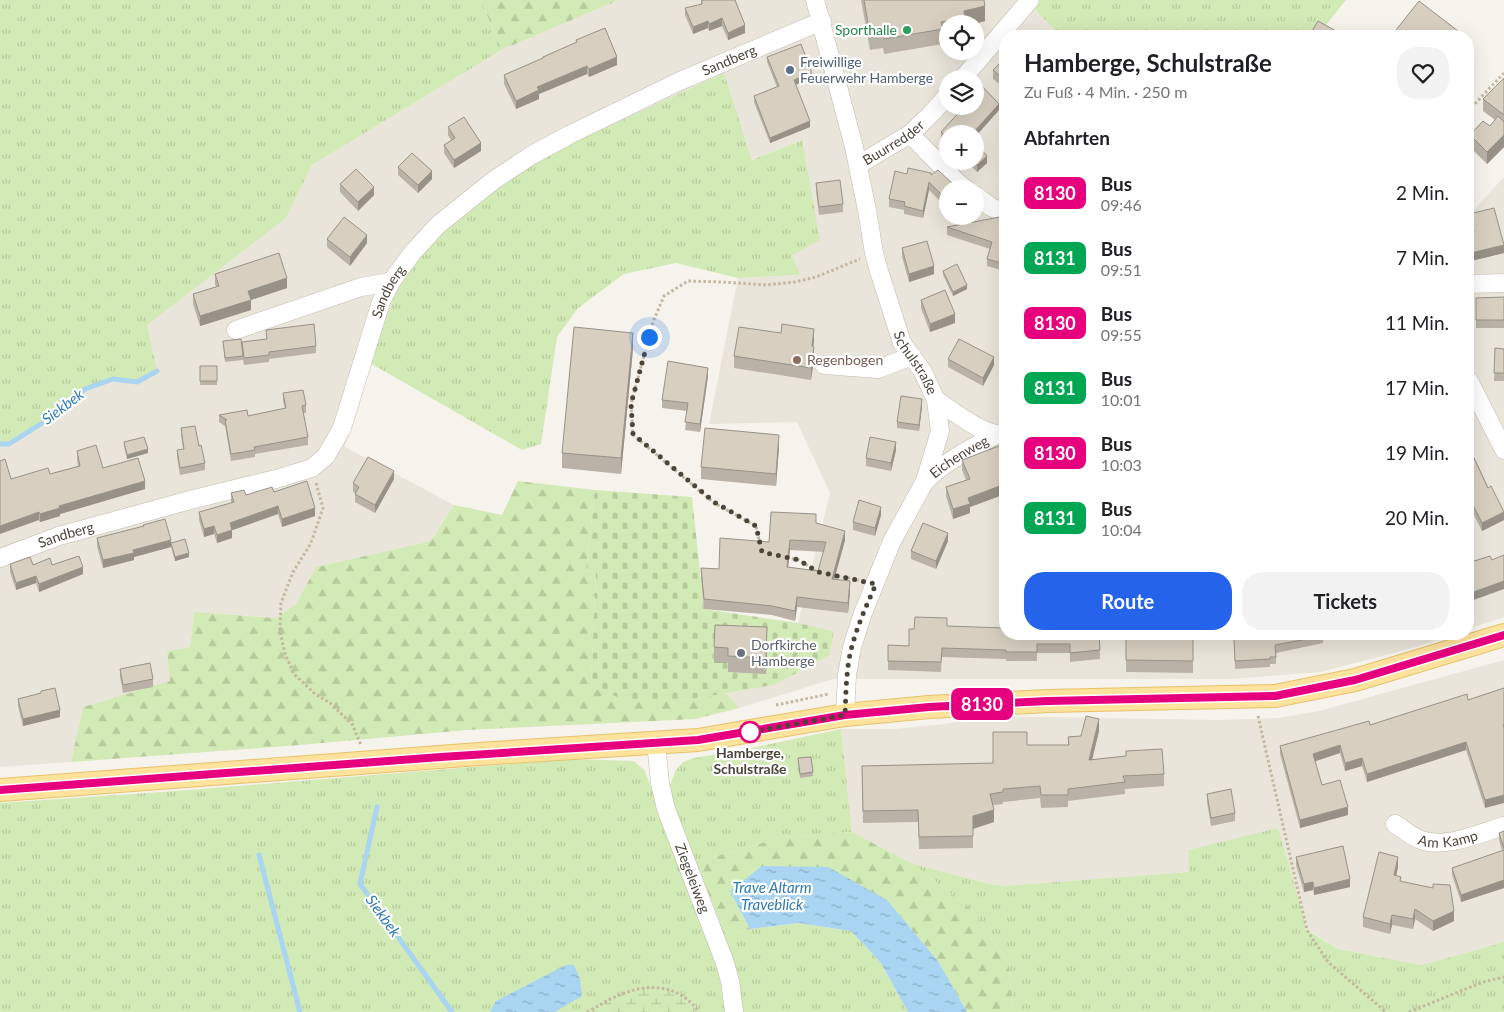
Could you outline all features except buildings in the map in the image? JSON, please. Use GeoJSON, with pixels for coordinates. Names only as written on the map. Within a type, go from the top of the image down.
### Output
{"type":"FeatureCollection","features":[{"type":"Feature","properties":{"kind":"main road"},"geometry":{"type":"LineString","coordinates":[[0,790],[698,740],[845,715],[929,707],[1019,702],[1275,696],[1355,680],[1504,635]]}},
{"type":"Feature","properties":{"kind":"street","name":"Schulstraße"},"geometry":{"type":"LineString","coordinates":[[815,0],[858,164],[874,253],[902,343],[923,372],[936,400],[940,432],[925,481],[892,541],[863,613],[852,647],[847,675],[845,715]]}},
{"type":"Feature","properties":{"kind":"street"},"geometry":{"type":"LineString","coordinates":[[1004,30],[1030,0]]}},
{"type":"Feature","properties":{"kind":"street","name":"Sandberg"},"geometry":{"type":"LineString","coordinates":[[0,558],[59,536],[312,468],[326,456],[342,428],[381,302],[391,282],[413,252],[438,225],[494,180],[532,155],[569,135],[680,81],[822,22]]}},
{"type":"Feature","properties":{"kind":"street"},"geometry":{"type":"LineString","coordinates":[[970,70],[999,36]]}},
{"type":"Feature","properties":{"kind":"street","name":"Buurredder"},"geometry":{"type":"LineString","coordinates":[[858,164],[910,134],[939,105]]}},
{"type":"Feature","properties":{"kind":"street"},"geometry":{"type":"LineString","coordinates":[[910,134],[955,180]]}},
{"type":"Feature","properties":{"kind":"street"},"geometry":{"type":"LineString","coordinates":[[984,202],[999,210]]}},
{"type":"Feature","properties":{"kind":"street"},"geometry":{"type":"LineString","coordinates":[[236,330],[361,287],[391,282]]}},
{"type":"Feature","properties":{"kind":"street"},"geometry":{"type":"LineString","coordinates":[[1474,284],[1504,283]]}},
{"type":"Feature","properties":{"kind":"street"},"geometry":{"type":"LineString","coordinates":[[824,365],[878,369],[912,356]]}},
{"type":"Feature","properties":{"kind":"street"},"geometry":{"type":"LineString","coordinates":[[1474,391],[1504,450]]}},
{"type":"Feature","properties":{"kind":"street","name":"Eichenweg"},"geometry":{"type":"LineString","coordinates":[[936,400],[970,422],[999,434]]}},
{"type":"Feature","properties":{"kind":"street","name":"Eichenweg"},"geometry":{"type":"LineString","coordinates":[[925,481],[943,465],[965,451],[999,434]]}},
{"type":"Feature","properties":{"kind":"street","name":"Ziegeleiweg"},"geometry":{"type":"LineString","coordinates":[[656,743],[660,783],[666,809],[725,963],[730,981],[734,1012]]}},
{"type":"Feature","properties":{"kind":"street","name":"Am Kamp"},"geometry":{"type":"LineString","coordinates":[[1394,824],[1421,840],[1434,842],[1450,842],[1504,826]]}},
{"type":"Feature","properties":{"kind":"path"},"geometry":{"type":"LineString","coordinates":[[1474,105],[1504,73]]}},
{"type":"Feature","properties":{"kind":"path"},"geometry":{"type":"LineString","coordinates":[[762,552],[756,526],[714,502],[633,434],[631,404],[653,322],[664,296],[688,281],[766,285],[795,282],[816,277],[874,253]]}},
{"type":"Feature","properties":{"kind":"path"},"geometry":{"type":"LineString","coordinates":[[312,468],[323,508],[311,543],[293,572],[281,603],[280,632],[285,654],[294,674],[352,724],[361,745]]}},
{"type":"Feature","properties":{"kind":"path"},"geometry":{"type":"LineString","coordinates":[[780,556],[799,560],[818,572]]}},
{"type":"Feature","properties":{"kind":"path"},"geometry":{"type":"LineString","coordinates":[[828,574],[876,584]]}},
{"type":"Feature","properties":{"kind":"path"},"geometry":{"type":"LineString","coordinates":[[1259,718],[1307,930],[1328,962],[1386,1012]]}},
{"type":"Feature","properties":{"kind":"path"},"geometry":{"type":"LineString","coordinates":[[1409,1012],[1483,982],[1504,977]]}},
{"type":"Feature","properties":{"kind":"path"},"geometry":{"type":"LineString","coordinates":[[588,1012],[622,994],[649,987],[665,989],[680,994],[692,1002],[699,1012]]}},
{"type":"Feature","properties":{"kind":"shaded area"},"geometry":{"type":"Polygon","coordinates":[[[619,0],[1028,0],[1056,30],[999,30],[999,640],[1436,640],[1321,672],[1231,679],[833,679],[739,708],[726,693],[774,685],[830,655],[834,631],[798,623],[830,493],[797,422],[709,424],[738,278],[800,275],[792,255],[802,140],[752,160],[724,73],[370,363],[345,447],[454,505],[431,541],[316,567],[296,604],[276,618],[194,612],[190,647],[167,651],[171,681],[83,707],[71,762],[0,767],[0,444],[9,444],[55,415],[85,389],[113,379],[137,382],[146,325],[286,218],[312,165],[503,49],[619,0]]]}},
{"type":"Feature","properties":{"kind":"shaded area"},"geometry":{"type":"Polygon","coordinates":[[[1504,177],[1504,617],[1474,627],[1474,210],[1504,177]]]}},
{"type":"Feature","properties":{"kind":"shaded area"},"geometry":{"type":"Polygon","coordinates":[[[1504,660],[1504,942],[1422,965],[1338,949],[1307,929],[1277,829],[1188,850],[1190,872],[1003,886],[911,863],[852,832],[841,729],[894,729],[994,716],[1218,720],[1278,718],[1319,711],[1504,660]]]}},
{"type":"Feature","properties":{"kind":"green space"},"geometry":{"type":"Polygon","coordinates":[[[0,0],[480,0],[503,49],[312,165],[286,218],[147,325],[157,371],[137,382],[113,379],[85,389],[55,415],[9,444],[0,444],[0,0]]]}},
{"type":"Feature","properties":{"kind":"green space"},"geometry":{"type":"Polygon","coordinates":[[[480,0],[619,0],[503,49],[480,0]]]}},
{"type":"Feature","properties":{"kind":"green space"},"geometry":{"type":"Polygon","coordinates":[[[1028,0],[1346,0],[1322,30],[1056,30],[1028,0]]]}},
{"type":"Feature","properties":{"kind":"green space"},"geometry":{"type":"Polygon","coordinates":[[[724,73],[752,160],[802,140],[820,240],[792,255],[800,275],[738,278],[676,263],[624,274],[578,308],[557,337],[541,444],[522,450],[370,363],[395,295],[424,249],[471,204],[519,168],[724,73]]]}},
{"type":"Feature","properties":{"kind":"green space"},"geometry":{"type":"Polygon","coordinates":[[[518,481],[595,490],[586,571],[596,572],[591,687],[679,701],[726,693],[739,708],[695,719],[467,730],[300,745],[71,762],[83,707],[170,681],[167,651],[190,647],[194,612],[276,618],[296,604],[316,567],[431,541],[454,505],[502,515],[518,481]]]}},
{"type":"Feature","properties":{"kind":"green space"},"geometry":{"type":"Polygon","coordinates":[[[595,490],[692,497],[704,609],[798,623],[834,631],[830,655],[774,685],[679,701],[628,701],[591,687],[596,572],[586,571],[595,490]]]}},
{"type":"Feature","properties":{"kind":"green space"},"geometry":{"type":"Polygon","coordinates":[[[841,729],[852,832],[783,837],[696,862],[673,809],[670,785],[676,770],[683,762],[694,758],[841,729]]]}},
{"type":"Feature","properties":{"kind":"green space"},"geometry":{"type":"Polygon","coordinates":[[[571,759],[634,761],[645,771],[686,884],[702,878],[726,937],[750,929],[799,923],[851,931],[881,963],[908,1012],[699,1012],[692,1002],[622,994],[587,1012],[0,1012],[0,803],[176,791],[571,759]]]}},
{"type":"Feature","properties":{"kind":"green space"},"geometry":{"type":"Polygon","coordinates":[[[1278,828],[1307,930],[1338,949],[1422,965],[1504,942],[1504,1012],[1012,1012],[1009,963],[971,909],[911,863],[1003,886],[1189,872],[1188,850],[1278,828]]]}},
{"type":"Feature","properties":{"kind":"green space"},"geometry":{"type":"Polygon","coordinates":[[[852,832],[911,863],[971,909],[1009,963],[1012,1012],[967,1012],[938,961],[887,900],[730,891],[750,929],[726,937],[696,862],[783,837],[852,832]]]}},
{"type":"Feature","properties":{"kind":"green space"},"geometry":{"type":"Polygon","coordinates":[[[649,987],[665,989],[683,996],[699,1012],[587,1012],[622,994],[649,987]]]}},
{"type":"Feature","properties":{"kind":"water","name":"Trave Altarm Traveblick"},"geometry":{"type":"Polygon","coordinates":[[[762,866],[828,867],[887,900],[938,961],[967,1012],[908,1012],[881,963],[851,931],[799,923],[750,929],[730,891],[762,866]]]}},
{"type":"Feature","properties":{"kind":"water"},"geometry":{"type":"Polygon","coordinates":[[[566,965],[574,965],[580,979],[582,996],[555,1012],[490,1012],[496,1001],[566,965]]]}},
{"type":"Feature","properties":{"kind":"waterway","name":"Siekbek"},"geometry":{"type":"LineString","coordinates":[[0,444],[9,444],[55,415],[85,389],[113,379],[137,382],[157,371]]}},
{"type":"Feature","properties":{"kind":"waterway","name":"Siekbek"},"geometry":{"type":"LineString","coordinates":[[377,807],[360,884],[452,1012]]}},
{"type":"Feature","properties":{"kind":"waterway"},"geometry":{"type":"LineString","coordinates":[[259,855],[300,1012]]}},
{"type":"Feature","properties":{"kind":"bus line","name":"8130"},"geometry":{"type":"LineString","coordinates":[[0,790],[698,740],[845,715],[929,707],[1048,701],[1275,696],[1355,680],[1504,635]]}},
{"type":"Feature","properties":{"kind":"place","name":"Sporthalle"},"geometry":{"type":"Point","coordinates":[907,30]}},
{"type":"Feature","properties":{"kind":"place","name":"Freiwillige Feuerwehr Hamberge"},"geometry":{"type":"Point","coordinates":[790,70]}},
{"type":"Feature","properties":{"kind":"place","name":"Regenbogen"},"geometry":{"type":"Point","coordinates":[797,360]}},
{"type":"Feature","properties":{"kind":"place","name":"Dorfkirche Hamberge"},"geometry":{"type":"Point","coordinates":[741,653]}},
{"type":"Feature","properties":{"kind":"place","name":"Hamberge, Schulstraße"},"geometry":{"type":"Point","coordinates":[750,732]}},
{"type":"Feature","properties":{"kind":"route"},"geometry":{"type":"LineString","coordinates":[[649,337],[631,404],[633,434],[714,502],[756,526],[762,552],[799,560],[818,572],[876,584],[863,613],[852,647],[847,675],[845,715],[750,732]]}}]}
